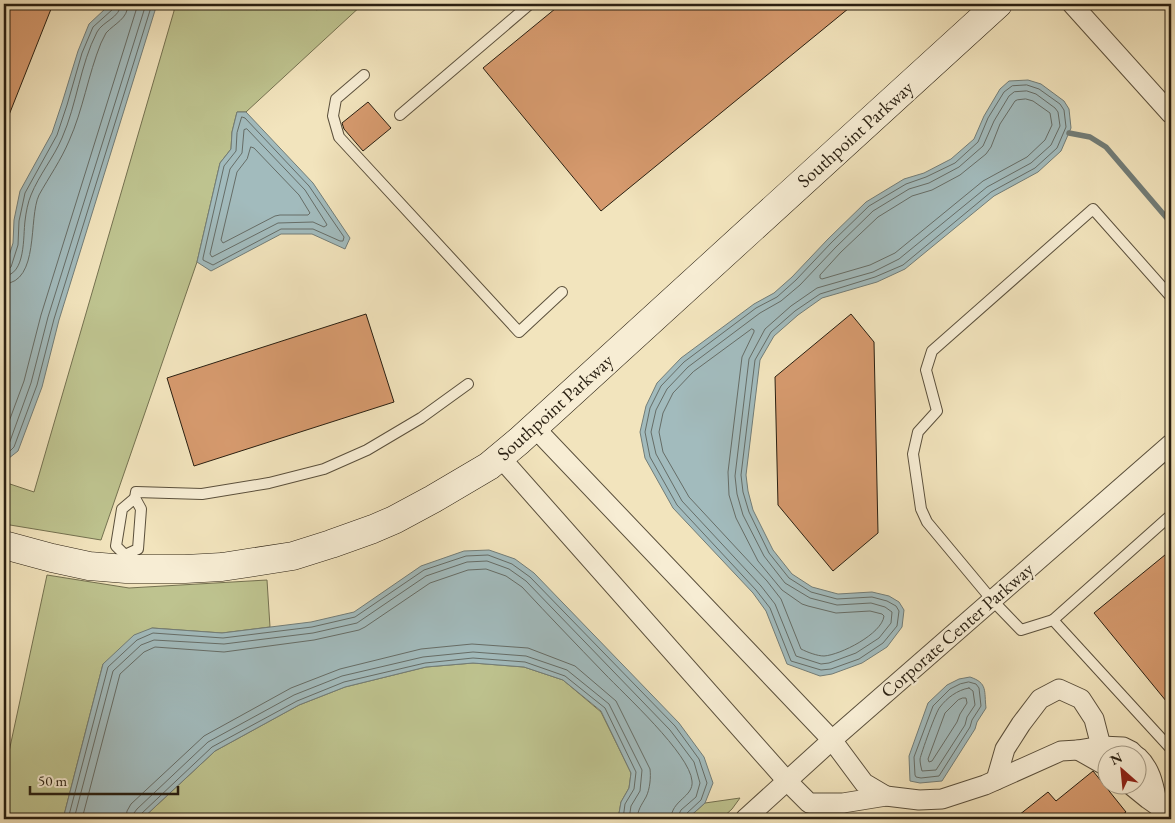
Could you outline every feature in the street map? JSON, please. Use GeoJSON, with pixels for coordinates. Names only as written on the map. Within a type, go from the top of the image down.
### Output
{"type":"FeatureCollection","features":[{"type":"Feature","properties":{"kind":"main road","name":"Southpoint Parkway"},"geometry":{"type":"LineString","coordinates":[[5,550],[89,566],[124,562],[185,570],[222,567],[293,556],[340,541],[394,520],[464,482],[489,466],[534,427],[998,4]]}},
{"type":"Feature","properties":{"kind":"street"},"geometry":{"type":"LineString","coordinates":[[1072,4],[1171,114]]}},
{"type":"Feature","properties":{"kind":"street"},"geometry":{"type":"LineString","coordinates":[[534,427],[832,740],[864,783],[886,796]]}},
{"type":"Feature","properties":{"kind":"street","name":"Corporate Center Parkway"},"geometry":{"type":"LineString","coordinates":[[745,819],[832,740],[1171,444]]}},
{"type":"Feature","properties":{"kind":"street"},"geometry":{"type":"LineString","coordinates":[[500,457],[787,781],[809,803],[843,803],[886,796],[918,800],[942,799],[985,785],[1061,751],[1098,747]]}},
{"type":"Feature","properties":{"kind":"street"},"geometry":{"type":"LineString","coordinates":[[996,780],[1005,749],[1021,724],[1040,699],[1059,689],[1081,699],[1094,719],[1101,746]]}},
{"type":"Feature","properties":{"kind":"street"},"geometry":{"type":"LineString","coordinates":[[1078,750],[1098,761]]}},
{"type":"Feature","properties":{"kind":"street"},"geometry":{"type":"LineString","coordinates":[[1148,770],[1153,779],[1163,813]]}},
{"type":"Feature","properties":{"kind":"street"},"geometry":{"type":"LineString","coordinates":[[1143,796],[1163,813]]}},
{"type":"Feature","properties":{"kind":"lane"},"geometry":{"type":"LineString","coordinates":[[400,115],[530,4]]}},
{"type":"Feature","properties":{"kind":"lane"},"geometry":{"type":"LineString","coordinates":[[364,74],[336,99],[333,116],[338,137],[519,332],[562,292]]}},
{"type":"Feature","properties":{"kind":"lane"},"geometry":{"type":"LineString","coordinates":[[1171,297],[1093,209],[932,351],[926,370],[937,411],[918,432],[913,454],[921,509],[927,522],[992,600],[1021,630],[1053,620],[1171,514]]}},
{"type":"Feature","properties":{"kind":"lane"},"geometry":{"type":"LineString","coordinates":[[135,498],[122,509],[116,546],[124,562],[138,549],[141,509],[135,498],[136,492],[202,494],[269,483],[324,469],[367,450],[421,418],[468,384]]}},
{"type":"Feature","properties":{"kind":"lane"},"geometry":{"type":"LineString","coordinates":[[1053,620],[1171,748]]}},
{"type":"Feature","properties":{"kind":"green space"},"geometry":{"type":"Polygon","coordinates":[[[174,4],[308,4],[317,10],[324,4],[363,4],[246,112],[237,112],[232,132],[231,149],[220,163],[197,262],[101,540],[4,524],[4,482],[34,492],[174,11],[174,4]]]}},
{"type":"Feature","properties":{"kind":"green space"},"geometry":{"type":"Polygon","coordinates":[[[47,575],[129,588],[267,580],[270,627],[222,633],[152,628],[103,664],[63,819],[4,819],[4,775],[47,575]]]}},
{"type":"Feature","properties":{"kind":"green space"},"geometry":{"type":"Polygon","coordinates":[[[473,663],[524,667],[563,680],[601,712],[631,773],[629,788],[621,802],[618,819],[142,819],[215,751],[299,705],[345,687],[426,667],[473,663]]]}},
{"type":"Feature","properties":{"kind":"green space"},"geometry":{"type":"Polygon","coordinates":[[[740,798],[721,819],[687,819],[705,803],[740,798]]]}},
{"type":"Feature","properties":{"kind":"water"},"geometry":{"type":"Polygon","coordinates":[[[112,4],[157,4],[59,320],[42,387],[18,451],[4,462],[4,272],[13,243],[14,220],[20,191],[52,133],[78,51],[89,24],[112,4]]]}},
{"type":"Feature","properties":{"kind":"water"},"geometry":{"type":"Polygon","coordinates":[[[1028,80],[1041,84],[1064,101],[1069,109],[1071,128],[1061,151],[1038,172],[994,196],[905,269],[877,282],[822,298],[798,315],[774,336],[760,360],[746,475],[753,510],[773,550],[792,574],[812,587],[838,594],[872,592],[889,596],[899,602],[904,610],[902,627],[887,647],[862,663],[832,674],[820,676],[787,664],[766,611],[753,593],[673,508],[645,458],[640,432],[646,406],[657,383],[681,358],[754,304],[774,293],[866,202],[904,179],[924,173],[951,159],[974,139],[984,116],[1000,89],[1009,81],[1028,80]]]}},
{"type":"Feature","properties":{"kind":"water"},"geometry":{"type":"Polygon","coordinates":[[[237,112],[246,112],[313,183],[350,238],[345,249],[312,234],[281,234],[211,271],[197,262],[220,163],[231,149],[232,132],[237,112]]]}},
{"type":"Feature","properties":{"kind":"water"},"geometry":{"type":"Polygon","coordinates":[[[489,550],[515,559],[534,573],[679,723],[704,757],[713,783],[705,803],[687,819],[618,819],[621,802],[629,788],[631,773],[601,711],[563,680],[524,667],[473,663],[426,667],[345,687],[299,705],[215,751],[142,819],[63,819],[103,664],[134,635],[152,628],[222,633],[311,622],[354,612],[421,566],[464,551],[489,550]]]}},
{"type":"Feature","properties":{"kind":"water"},"geometry":{"type":"Polygon","coordinates":[[[970,677],[980,682],[985,692],[986,708],[975,729],[942,781],[920,783],[910,781],[909,756],[928,703],[947,685],[959,679],[970,677]]]}},
{"type":"Feature","properties":{"kind":"building"},"geometry":{"type":"Polygon","coordinates":[[[4,4],[53,4],[5,125],[4,124],[4,4]]]}},
{"type":"Feature","properties":{"kind":"building"},"geometry":{"type":"Polygon","coordinates":[[[561,4],[854,4],[601,211],[483,68],[561,4]]]}},
{"type":"Feature","properties":{"kind":"building"},"geometry":{"type":"Polygon","coordinates":[[[368,102],[391,128],[363,151],[344,129],[342,123],[368,102]]]}},
{"type":"Feature","properties":{"kind":"building"},"geometry":{"type":"Polygon","coordinates":[[[366,314],[394,402],[194,466],[167,378],[366,314]]]}},
{"type":"Feature","properties":{"kind":"building"},"geometry":{"type":"Polygon","coordinates":[[[851,314],[874,342],[878,533],[833,571],[778,505],[775,377],[851,314]]]}},
{"type":"Feature","properties":{"kind":"building"},"geometry":{"type":"Polygon","coordinates":[[[1171,550],[1171,707],[1094,613],[1171,550]]]}},
{"type":"Feature","properties":{"kind":"building"},"geometry":{"type":"Polygon","coordinates":[[[1093,771],[1098,777],[1098,796],[1113,796],[1126,812],[1116,819],[1014,819],[1048,792],[1056,801],[1093,771]]]}},
{"type":"Feature","properties":{"kind":"waterway"},"geometry":{"type":"LineString","coordinates":[[1069,133],[1090,137],[1106,147],[1171,223]]}}]}
